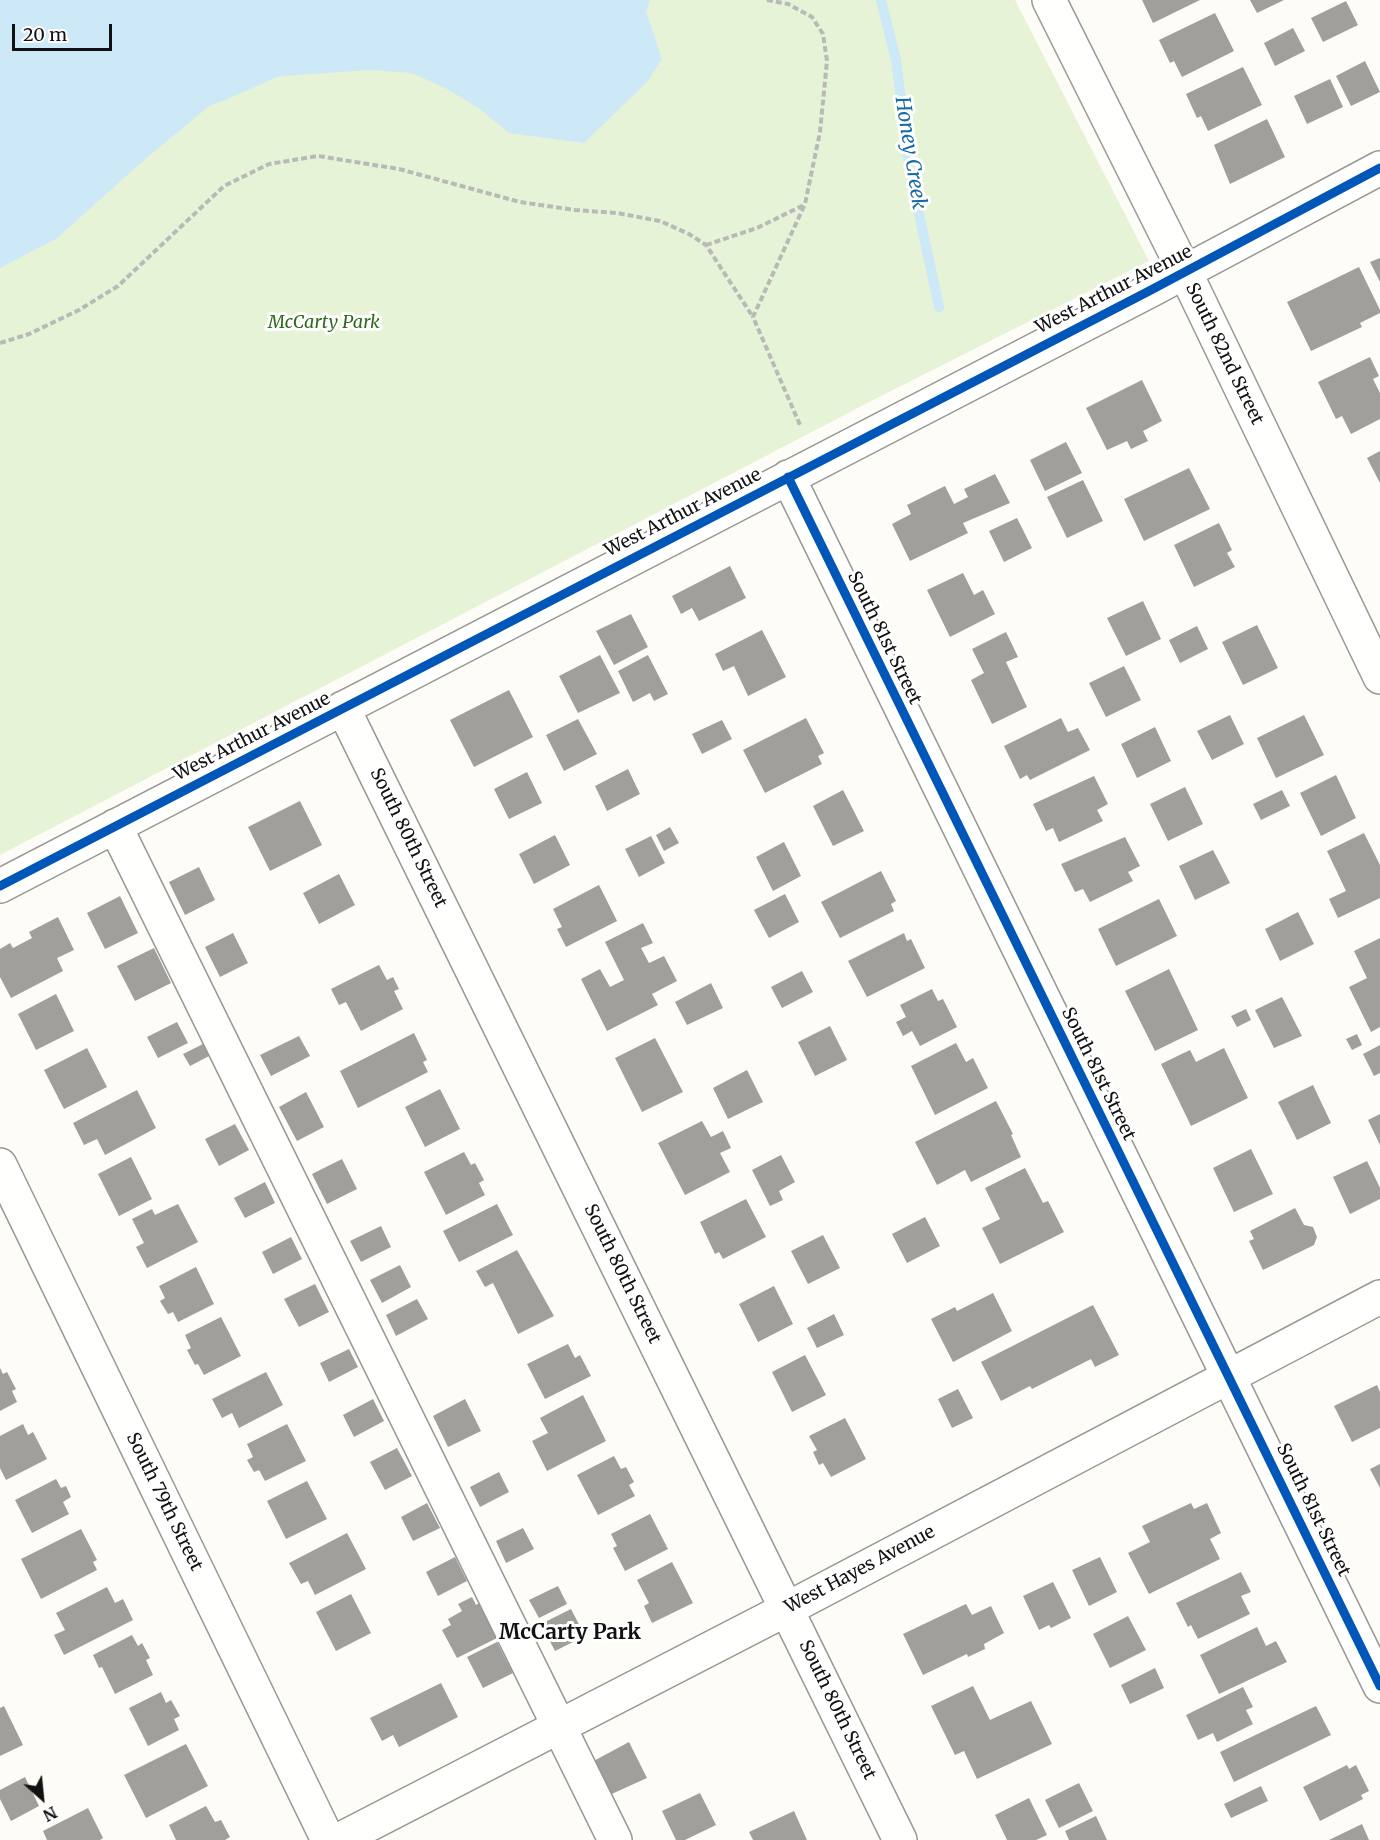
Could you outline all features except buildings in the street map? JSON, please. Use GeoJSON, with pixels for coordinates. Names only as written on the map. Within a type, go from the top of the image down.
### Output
{"type":"FeatureCollection","features":[{"type":"Feature","properties":{"kind":"street","name":"South 82nd Street"},"geometry":{"type":"LineString","coordinates":[[1049,0],[1185,272],[1380,676]]}},
{"type":"Feature","properties":{"kind":"street","name":"West Arthur Avenue"},"geometry":{"type":"LineString","coordinates":[[0,886],[1185,272],[1380,168]]}},
{"type":"Feature","properties":{"kind":"street","name":"South 81st Street"},"geometry":{"type":"LineString","coordinates":[[788,477],[1380,1686]]}},
{"type":"Feature","properties":{"kind":"street","name":"South 80th Street"},"geometry":{"type":"LineString","coordinates":[[344,708],[900,1840]]}},
{"type":"Feature","properties":{"kind":"street"},"geometry":{"type":"LineString","coordinates":[[115,826],[615,1840]]}},
{"type":"Feature","properties":{"kind":"street","name":"South 79th Street"},"geometry":{"type":"LineString","coordinates":[[0,1165],[328,1840]]}},
{"type":"Feature","properties":{"kind":"street","name":"West Hayes Avenue"},"geometry":{"type":"LineString","coordinates":[[339,1840],[787,1609],[1380,1298]]}},
{"type":"Feature","properties":{"kind":"path"},"geometry":{"type":"LineString","coordinates":[[753,317],[805,204],[820,132],[827,61],[823,34],[812,17],[788,4],[767,0]]}},
{"type":"Feature","properties":{"kind":"path"},"geometry":{"type":"LineString","coordinates":[[0,343],[29,334],[79,310],[118,286],[224,186],[269,164],[318,156],[399,170],[520,202],[617,213],[660,221],[689,234],[706,245],[753,317],[800,425]]}},
{"type":"Feature","properties":{"kind":"path"},"geometry":{"type":"LineString","coordinates":[[706,245],[756,228],[805,204]]}},
{"type":"Feature","properties":{"kind":"green space","name":"McCarty Park"},"geometry":{"type":"Polygon","coordinates":[[[0,0],[1015,0],[1149,261],[877,398],[0,855],[0,0]]]}},
{"type":"Feature","properties":{"kind":"water"},"geometry":{"type":"Polygon","coordinates":[[[0,0],[650,0],[646,11],[662,59],[648,81],[584,143],[509,133],[480,109],[447,89],[412,73],[371,70],[280,76],[208,107],[144,160],[56,239],[0,268],[0,0]]]}},
{"type":"Feature","properties":{"kind":"waterway","name":"Honey Creek"},"geometry":{"type":"LineString","coordinates":[[881,0],[896,60],[910,172],[939,307]]}},
{"type":"Feature","properties":{"kind":"cycle path"},"geometry":{"type":"LineString","coordinates":[[0,886],[1151,290],[1380,168]]}},
{"type":"Feature","properties":{"kind":"cycle path"},"geometry":{"type":"LineString","coordinates":[[788,477],[1380,1686]]}},
{"type":"Feature","properties":{"kind":"district","name":"McCarty Park"},"geometry":{"type":"Point","coordinates":[570,1633]}}]}
